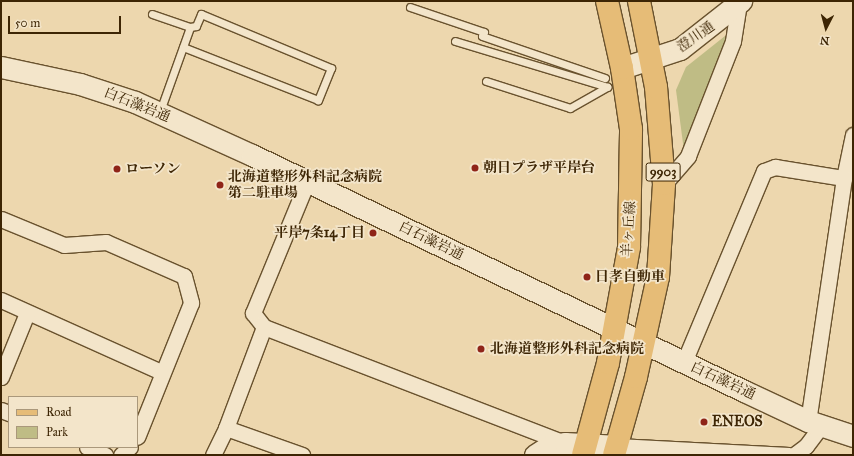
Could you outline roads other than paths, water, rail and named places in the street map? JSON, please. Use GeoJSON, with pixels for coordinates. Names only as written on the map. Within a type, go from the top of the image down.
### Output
{"type":"FeatureCollection","features":[{"type":"Feature","properties":{"kind":"main road","name":"羊ヶ丘線"},"geometry":{"type":"LineString","coordinates":[[578,448],[615,330],[629,247],[632,199],[631,129],[614,73],[607,1]]}},
{"type":"Feature","properties":{"kind":"main road","name":"9903"},"geometry":{"type":"LineString","coordinates":[[616,450],[644,343],[658,277],[664,184],[652,58],[639,1]]}},
{"type":"Feature","properties":{"kind":"main road","name":"澄川通"},"geometry":{"type":"LineString","coordinates":[[614,73],[652,58],[680,50],[740,2]]}},
{"type":"Feature","properties":{"kind":"main road","name":"白石藻岩通"},"geometry":{"type":"LineString","coordinates":[[1,67],[80,84],[159,113],[814,423],[853,436]]}},
{"type":"Feature","properties":{"kind":"main road"},"geometry":{"type":"LineString","coordinates":[[535,455],[549,446],[616,450]]}},
{"type":"Feature","properties":{"kind":"street"},"geometry":{"type":"LineString","coordinates":[[664,184],[688,156],[733,41],[740,2]]}},
{"type":"Feature","properties":{"kind":"street"},"geometry":{"type":"LineString","coordinates":[[794,455],[806,446],[814,423],[844,178],[853,135]]}},
{"type":"Feature","properties":{"kind":"street"},"geometry":{"type":"LineString","coordinates":[[684,362],[748,215],[764,171],[776,167],[844,178]]}},
{"type":"Feature","properties":{"kind":"street"},"geometry":{"type":"LineString","coordinates":[[307,182],[253,313],[264,327],[578,448]]}},
{"type":"Feature","properties":{"kind":"street"},"geometry":{"type":"LineString","coordinates":[[1,219],[64,245],[106,242],[184,276],[191,303],[161,372],[138,434]]}},
{"type":"Feature","properties":{"kind":"street"},"geometry":{"type":"LineString","coordinates":[[1,300],[161,372]]}},
{"type":"Feature","properties":{"kind":"street"},"geometry":{"type":"LineString","coordinates":[[1,377],[27,313]]}},
{"type":"Feature","properties":{"kind":"street"},"geometry":{"type":"LineString","coordinates":[[213,455],[226,428],[264,327]]}},
{"type":"Feature","properties":{"kind":"street"},"geometry":{"type":"LineString","coordinates":[[226,428],[302,455]]}},
{"type":"Feature","properties":{"kind":"street"},"geometry":{"type":"LineString","coordinates":[[89,448],[105,455]]}},
{"type":"Feature","properties":{"kind":"street"},"geometry":{"type":"LineString","coordinates":[[121,455],[129,448]]}},
{"type":"Feature","properties":{"kind":"street"},"geometry":{"type":"LineString","coordinates":[[616,450],[789,455]]}},
{"type":"Feature","properties":{"kind":"lane"},"geometry":{"type":"LineString","coordinates":[[410,7],[484,32],[482,36],[614,73]]}},
{"type":"Feature","properties":{"kind":"lane"},"geometry":{"type":"LineString","coordinates":[[152,14],[190,26],[196,26],[201,14],[331,68],[318,100],[183,47]]}},
{"type":"Feature","properties":{"kind":"lane"},"geometry":{"type":"LineString","coordinates":[[159,113],[190,26]]}},
{"type":"Feature","properties":{"kind":"lane"},"geometry":{"type":"LineString","coordinates":[[456,41],[607,87],[570,108],[486,81]]}},
{"type":"Feature","properties":{"kind":"place","name":"朝日プラザ平岸台"},"geometry":{"type":"Point","coordinates":[475,168]}},
{"type":"Feature","properties":{"kind":"place","name":"ローソン"},"geometry":{"type":"Point","coordinates":[117,169]}},
{"type":"Feature","properties":{"kind":"place","name":"北海道整形外科記念病院 第二駐車場"},"geometry":{"type":"Point","coordinates":[220,185]}},
{"type":"Feature","properties":{"kind":"place","name":"平岸7条14丁目"},"geometry":{"type":"Point","coordinates":[373,233]}},
{"type":"Feature","properties":{"kind":"place","name":"日孝自動車"},"geometry":{"type":"Point","coordinates":[587,277]}},
{"type":"Feature","properties":{"kind":"place","name":"北海道整形外科記念病院"},"geometry":{"type":"Point","coordinates":[481,349]}},
{"type":"Feature","properties":{"kind":"place","name":"ENEOS"},"geometry":{"type":"Point","coordinates":[704,422]}}]}
